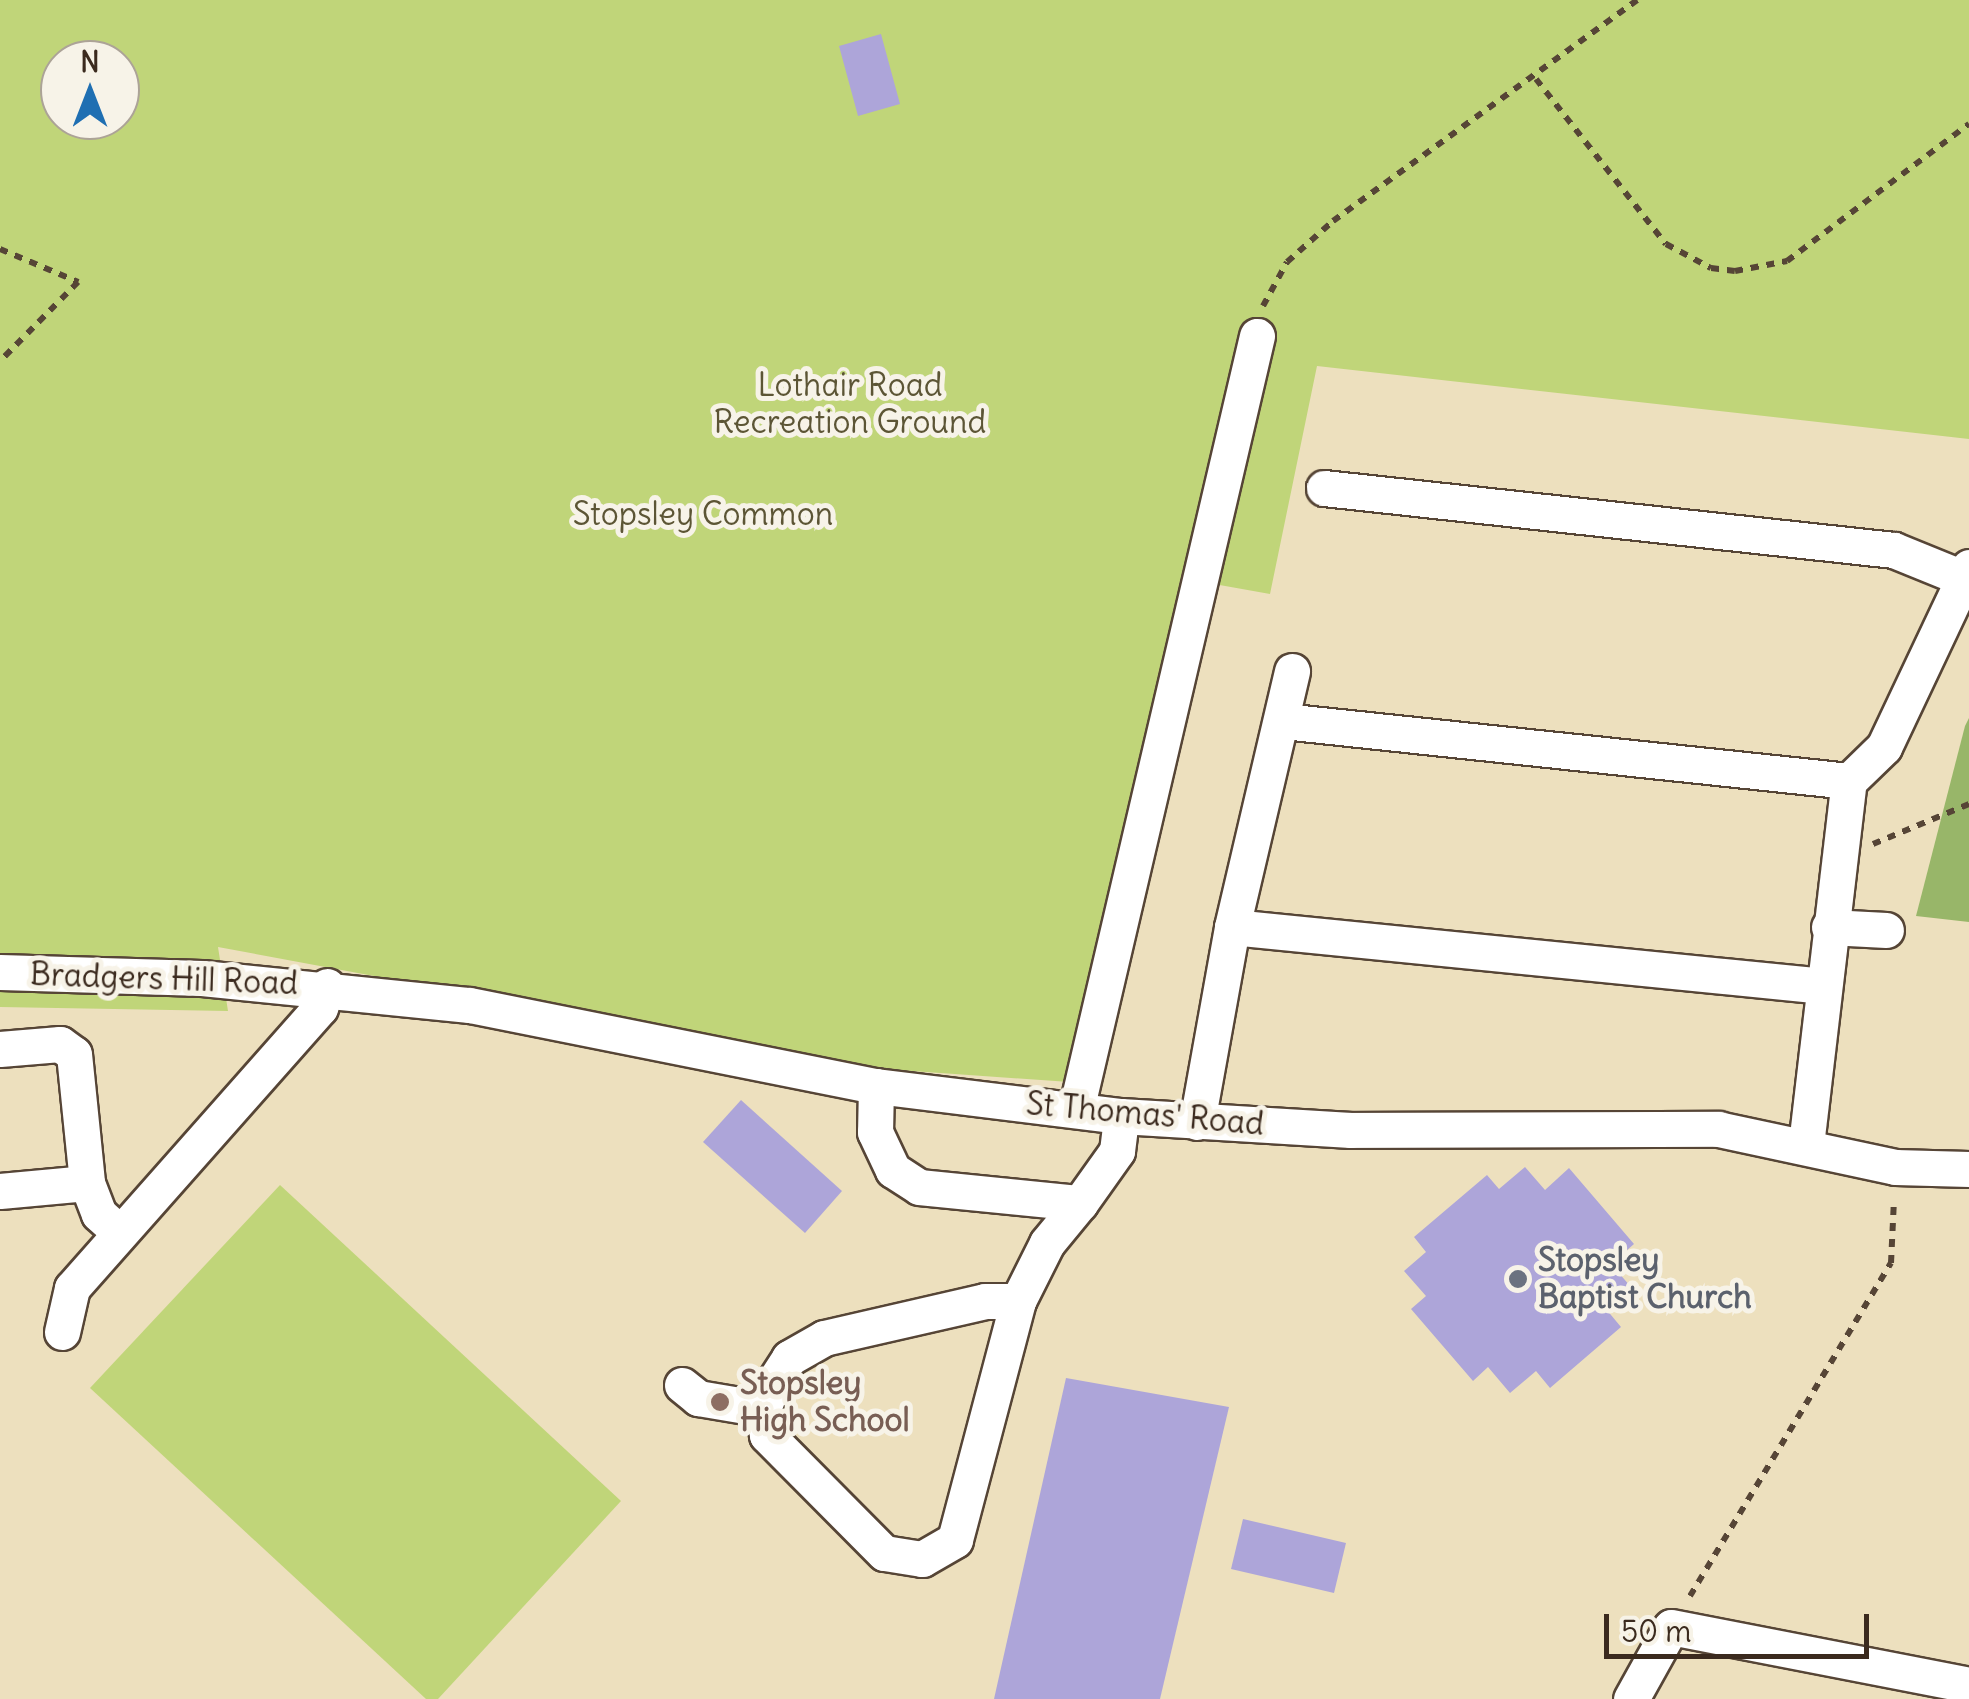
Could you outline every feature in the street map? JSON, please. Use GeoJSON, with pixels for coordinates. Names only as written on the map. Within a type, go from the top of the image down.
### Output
{"type":"FeatureCollection","features":[{"type":"Feature","properties":{"kind":"street"},"geometry":{"type":"LineString","coordinates":[[1076,1110],[1257,336]]}},
{"type":"Feature","properties":{"kind":"street"},"geometry":{"type":"LineString","coordinates":[[1324,488],[1894,550],[1966,572],[1884,747],[1850,781],[1835,860],[1806,1145]]}},
{"type":"Feature","properties":{"kind":"street"},"geometry":{"type":"LineString","coordinates":[[1197,1122],[1232,928],[1292,670]]}},
{"type":"Feature","properties":{"kind":"street"},"geometry":{"type":"LineString","coordinates":[[1283,721],[1850,781]]}},
{"type":"Feature","properties":{"kind":"street"},"geometry":{"type":"LineString","coordinates":[[1829,927],[1886,930]]}},
{"type":"Feature","properties":{"kind":"street"},"geometry":{"type":"LineString","coordinates":[[1232,928],[1824,986]]}},
{"type":"Feature","properties":{"kind":"street","name":"Bradgers Hill Road"},"geometry":{"type":"LineString","coordinates":[[0,972],[327,986]]}},
{"type":"Feature","properties":{"kind":"street"},"geometry":{"type":"LineString","coordinates":[[62,1332],[72,1288],[320,1008],[327,986]]}},
{"type":"Feature","properties":{"kind":"street","name":"St Thomas' Road"},"geometry":{"type":"LineString","coordinates":[[327,986],[470,1005],[876,1086],[1121,1116],[1351,1130],[1642,1125],[1718,1129],[1896,1166],[1969,1169]]}},
{"type":"Feature","properties":{"kind":"street"},"geometry":{"type":"LineString","coordinates":[[0,1049],[60,1044],[74,1054],[87,1182],[99,1214],[118,1232]]}},
{"type":"Feature","properties":{"kind":"street"},"geometry":{"type":"LineString","coordinates":[[876,1086],[875,1132],[893,1170],[918,1187],[1080,1202]]}},
{"type":"Feature","properties":{"kind":"street"},"geometry":{"type":"LineString","coordinates":[[1018,1301],[986,1301],[824,1338],[788,1358],[763,1409],[767,1435],[884,1553],[922,1559],[955,1540],[1018,1301],[1047,1243],[1117,1151],[1121,1116]]}},
{"type":"Feature","properties":{"kind":"street"},"geometry":{"type":"LineString","coordinates":[[0,1191],[87,1182]]}},
{"type":"Feature","properties":{"kind":"street"},"geometry":{"type":"LineString","coordinates":[[682,1385],[698,1398],[763,1409]]}},
{"type":"Feature","properties":{"kind":"street"},"geometry":{"type":"LineString","coordinates":[[1631,1699],[1671,1627],[1969,1686]]}},
{"type":"Feature","properties":{"kind":"path"},"geometry":{"type":"LineString","coordinates":[[1257,336],[1265,293],[1287,262],[1333,220],[1536,80],[1637,0]]}},
{"type":"Feature","properties":{"kind":"path"},"geometry":{"type":"LineString","coordinates":[[1536,80],[1666,244],[1711,268],[1736,271],[1787,261],[1969,124]]}},
{"type":"Feature","properties":{"kind":"path"},"geometry":{"type":"LineString","coordinates":[[0,249],[78,282],[0,361]]}},
{"type":"Feature","properties":{"kind":"path"},"geometry":{"type":"LineString","coordinates":[[1835,860],[1969,804]]}},
{"type":"Feature","properties":{"kind":"path"},"geometry":{"type":"LineString","coordinates":[[1671,1627],[1891,1263],[1896,1166]]}},
{"type":"Feature","properties":{"kind":"green space","name":"Stopsley Common"},"geometry":{"type":"Polygon","coordinates":[[[0,0],[1969,0],[1969,439],[1317,366],[1270,594],[1214,584],[1098,1084],[870,1068],[218,947],[228,1011],[0,1007],[0,0]]]}},
{"type":"Feature","properties":{"kind":"green space"},"geometry":{"type":"Polygon","coordinates":[[[1969,718],[1969,922],[1916,916],[1965,726],[1969,718]]]}},
{"type":"Feature","properties":{"kind":"green space"},"geometry":{"type":"Polygon","coordinates":[[[280,1185],[621,1501],[438,1699],[426,1699],[90,1388],[280,1185]]]}},
{"type":"Feature","properties":{"kind":"building"},"geometry":{"type":"Polygon","coordinates":[[[881,34],[900,104],[858,116],[839,46],[881,34]]]}},
{"type":"Feature","properties":{"kind":"building"},"geometry":{"type":"Polygon","coordinates":[[[741,1100],[842,1191],[805,1233],[703,1142],[741,1100]]]}},
{"type":"Feature","properties":{"kind":"building","name":"Stopsley Baptist Church"},"geometry":{"type":"Polygon","coordinates":[[[1525,1167],[1545,1190],[1569,1168],[1634,1244],[1611,1264],[1631,1287],[1606,1309],[1621,1327],[1550,1388],[1536,1371],[1510,1393],[1488,1367],[1473,1381],[1411,1309],[1426,1296],[1404,1271],[1426,1252],[1414,1237],[1487,1175],[1499,1189],[1525,1167]]]}},
{"type":"Feature","properties":{"kind":"building"},"geometry":{"type":"Polygon","coordinates":[[[1066,1378],[1229,1407],[1160,1699],[994,1699],[1066,1378]]]}},
{"type":"Feature","properties":{"kind":"building"},"geometry":{"type":"Polygon","coordinates":[[[1243,1519],[1346,1543],[1334,1593],[1231,1569],[1243,1519]]]}},
{"type":"Feature","properties":{"kind":"place","name":"Stopsley Baptist Church"},"geometry":{"type":"Point","coordinates":[1518,1279]}},
{"type":"Feature","properties":{"kind":"place","name":"Stopsley High School"},"geometry":{"type":"Point","coordinates":[720,1402]}},
{"type":"Feature","properties":{"kind":"park label","name":"Lothair Road Recreation Ground"},"geometry":{"type":"Point","coordinates":[850,404]}}]}
